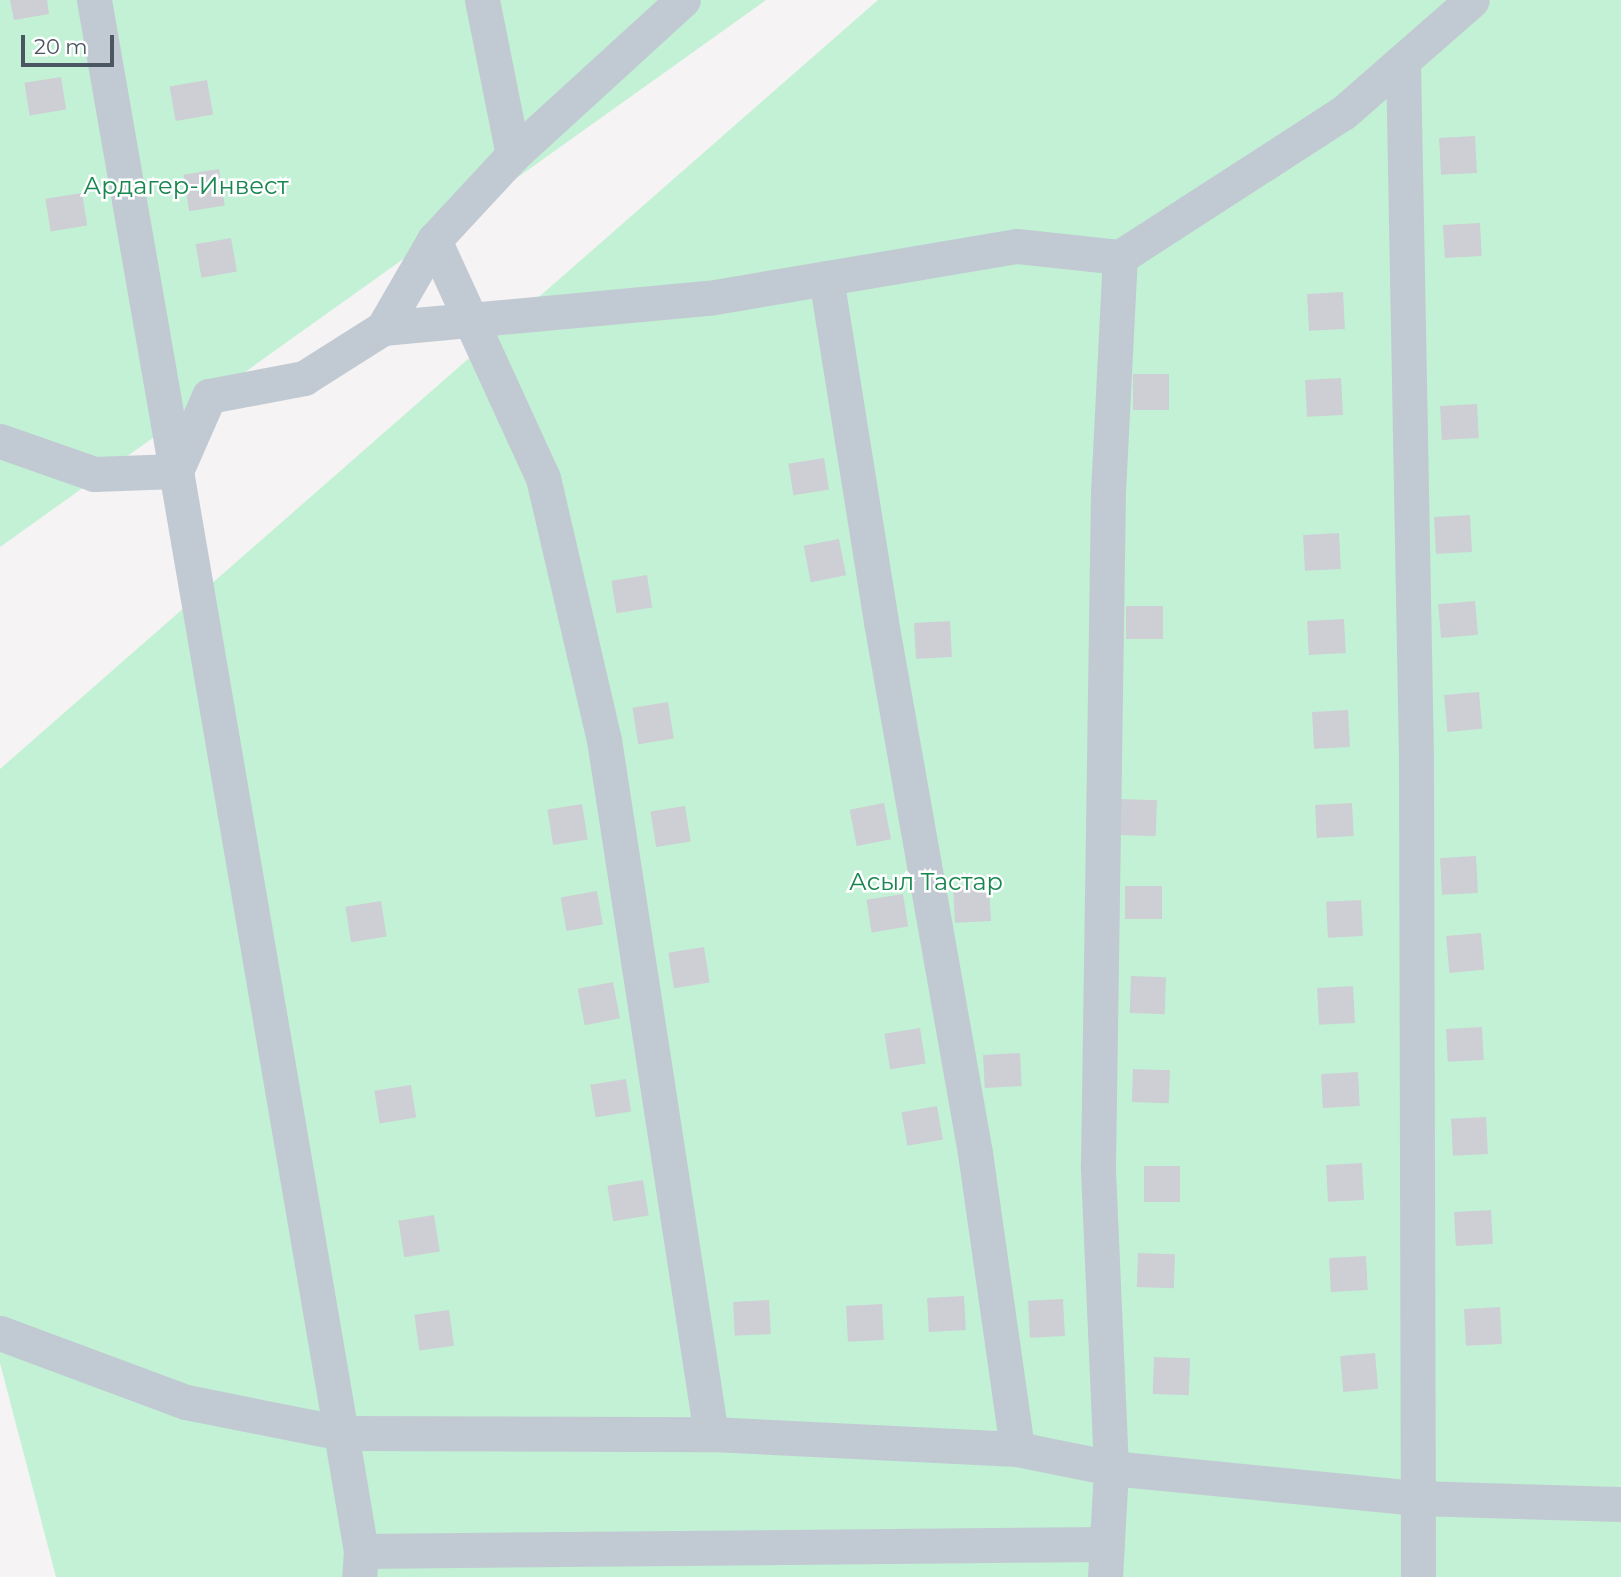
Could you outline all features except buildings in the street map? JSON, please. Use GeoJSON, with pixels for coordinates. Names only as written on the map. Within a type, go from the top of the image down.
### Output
{"type":"FeatureCollection","features":[{"type":"Feature","properties":{"kind":"street"},"geometry":{"type":"LineString","coordinates":[[94,0],[341,1433],[360,1564],[1106,1561],[1111,1468],[1098,1165],[1108,492],[1120,257]]}},
{"type":"Feature","properties":{"kind":"street"},"geometry":{"type":"LineString","coordinates":[[482,0],[513,155]]}},
{"type":"Feature","properties":{"kind":"street"},"geometry":{"type":"LineString","coordinates":[[383,328],[435,240],[513,155],[683,0]]}},
{"type":"Feature","properties":{"kind":"street"},"geometry":{"type":"LineString","coordinates":[[176,471],[208,396],[304,378],[383,328],[709,298],[1017,246],[1120,257],[1343,113],[1472,0]]}},
{"type":"Feature","properties":{"kind":"street"},"geometry":{"type":"LineString","coordinates":[[1403,61],[1416,759],[1418,1577]]}},
{"type":"Feature","properties":{"kind":"street"},"geometry":{"type":"LineString","coordinates":[[435,240],[543,478],[604,740],[710,1434]]}},
{"type":"Feature","properties":{"kind":"street"},"geometry":{"type":"LineString","coordinates":[[826,278],[881,622],[975,1153],[1017,1449]]}},
{"type":"Feature","properties":{"kind":"street"},"geometry":{"type":"LineString","coordinates":[[0,441],[94,474],[176,471]]}},
{"type":"Feature","properties":{"kind":"street"},"geometry":{"type":"LineString","coordinates":[[0,1333],[186,1402],[341,1433],[710,1434],[1017,1449],[1111,1468],[1416,1498],[1621,1504]]}},
{"type":"Feature","properties":{"kind":"green space","name":"Ардагер-Инвест"},"geometry":{"type":"Polygon","coordinates":[[[0,0],[766,0],[0,547],[0,0]]]}},
{"type":"Feature","properties":{"kind":"green space","name":"Асыл Тастар"},"geometry":{"type":"Polygon","coordinates":[[[878,0],[1621,0],[1621,1577],[56,1577],[0,1363],[0,769],[878,0]]]}}]}
